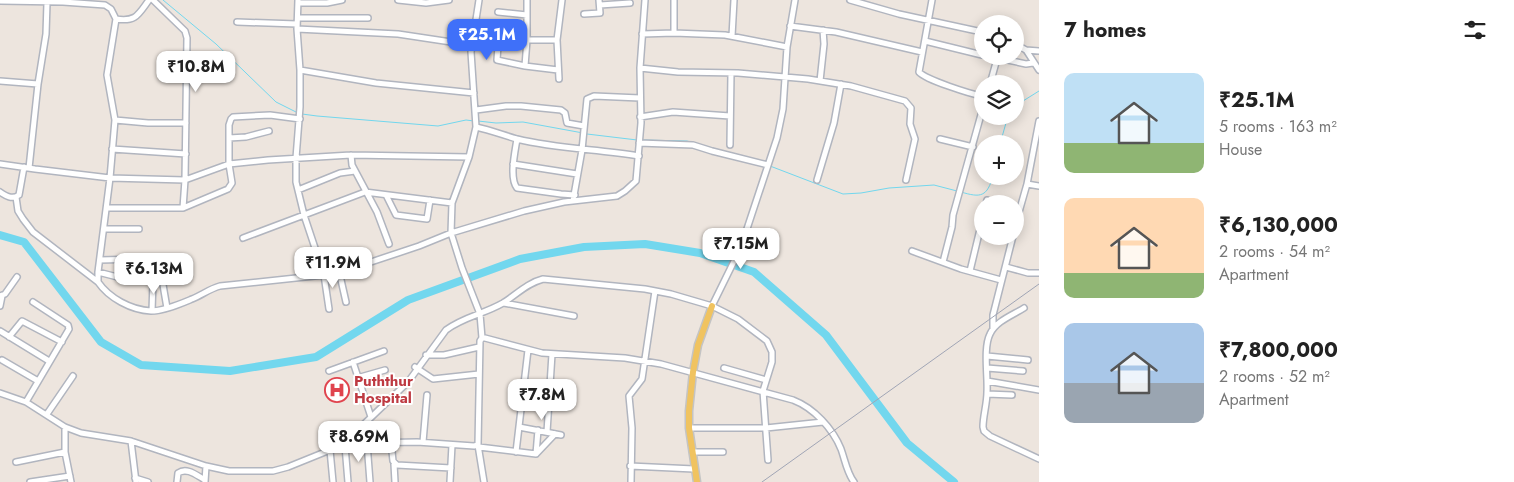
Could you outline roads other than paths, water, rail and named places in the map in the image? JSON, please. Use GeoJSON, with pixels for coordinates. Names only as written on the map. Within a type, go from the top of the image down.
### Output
{"type":"FeatureCollection","features":[{"type":"Feature","properties":{"kind":"main road"},"geometry":{"type":"LineString","coordinates":[[697,482],[689,428],[689,411],[698,345],[712,306]]}},
{"type":"Feature","properties":{"kind":"street"},"geometry":{"type":"LineString","coordinates":[[116,19],[132,20],[151,0],[187,34],[186,154],[183,208]]}},
{"type":"Feature","properties":{"kind":"street"},"geometry":{"type":"LineString","coordinates":[[329,309],[324,275],[304,215],[298,190],[296,158],[300,118],[300,70],[297,27],[298,1],[319,3],[342,0]]}},
{"type":"Feature","properties":{"kind":"street"},"geometry":{"type":"LineString","coordinates":[[398,0],[426,3],[449,0]]}},
{"type":"Feature","properties":{"kind":"street"},"geometry":{"type":"LineString","coordinates":[[479,0],[471,45],[476,125],[469,157],[452,203],[451,232],[454,246],[480,314],[482,338],[479,347],[478,446],[484,482]]}},
{"type":"Feature","properties":{"kind":"street"},"geometry":{"type":"LineString","coordinates":[[525,66],[527,0]]}},
{"type":"Feature","properties":{"kind":"street"},"geometry":{"type":"LineString","coordinates":[[559,79],[557,40],[562,0]]}},
{"type":"Feature","properties":{"kind":"street"},"geometry":{"type":"LineString","coordinates":[[16,197],[18,211],[33,232],[98,282],[113,296],[130,307],[152,311],[167,308],[194,298],[209,288],[324,275],[419,246],[451,232],[574,198],[617,196],[625,192],[636,182],[639,156],[640,68],[645,0]]}},
{"type":"Feature","properties":{"kind":"street"},"geometry":{"type":"LineString","coordinates":[[674,0],[674,33]]}},
{"type":"Feature","properties":{"kind":"street"},"geometry":{"type":"LineString","coordinates":[[732,36],[734,0]]}},
{"type":"Feature","properties":{"kind":"street"},"geometry":{"type":"LineString","coordinates":[[712,306],[741,247],[777,138],[783,110],[787,47],[795,0]]}},
{"type":"Feature","properties":{"kind":"street"},"geometry":{"type":"LineString","coordinates":[[850,0],[899,14],[974,30]]}},
{"type":"Feature","properties":{"kind":"street"},"geometry":{"type":"LineString","coordinates":[[0,1],[47,3],[63,1],[104,5],[110,9],[116,19],[107,75],[115,120],[98,282]]}},
{"type":"Feature","properties":{"kind":"street"},"geometry":{"type":"LineString","coordinates":[[932,2],[919,69],[920,74],[943,84],[974,94]]}},
{"type":"Feature","properties":{"kind":"street"},"geometry":{"type":"LineString","coordinates":[[0,192],[9,197],[16,197],[20,193],[27,168],[46,34],[47,3]]}},
{"type":"Feature","properties":{"kind":"street"},"geometry":{"type":"LineString","coordinates":[[584,14],[600,13],[599,3],[630,3]]}},
{"type":"Feature","properties":{"kind":"street"},"geometry":{"type":"LineString","coordinates":[[498,12],[527,15]]}},
{"type":"Feature","properties":{"kind":"street"},"geometry":{"type":"LineString","coordinates":[[298,18],[368,18]]}},
{"type":"Feature","properties":{"kind":"street"},"geometry":{"type":"LineString","coordinates":[[237,22],[398,34],[471,45]]}},
{"type":"Feature","properties":{"kind":"street"},"geometry":{"type":"LineString","coordinates":[[790,26],[823,30],[922,52]]}},
{"type":"Feature","properties":{"kind":"street"},"geometry":{"type":"LineString","coordinates":[[527,30],[504,29],[499,31],[497,60],[558,70]]}},
{"type":"Feature","properties":{"kind":"street"},"geometry":{"type":"LineString","coordinates":[[820,81],[824,44],[823,30]]}},
{"type":"Feature","properties":{"kind":"street"},"geometry":{"type":"LineString","coordinates":[[473,32],[498,35]]}},
{"type":"Feature","properties":{"kind":"street"},"geometry":{"type":"LineString","coordinates":[[642,34],[674,33],[732,36],[787,47]]}},
{"type":"Feature","properties":{"kind":"street"},"geometry":{"type":"LineString","coordinates":[[527,40],[557,40]]}},
{"type":"Feature","properties":{"kind":"street"},"geometry":{"type":"LineString","coordinates":[[925,41],[974,53]]}},
{"type":"Feature","properties":{"kind":"street"},"geometry":{"type":"LineString","coordinates":[[1026,50],[1039,51]]}},
{"type":"Feature","properties":{"kind":"street"},"geometry":{"type":"LineString","coordinates":[[1026,50],[1039,70]]}},
{"type":"Feature","properties":{"kind":"street"},"geometry":{"type":"LineString","coordinates":[[1024,64],[1033,63]]}},
{"type":"Feature","properties":{"kind":"street"},"geometry":{"type":"LineString","coordinates":[[640,68],[678,72],[731,73],[820,81],[841,84],[908,103],[912,114],[910,124],[915,139],[906,180]]}},
{"type":"Feature","properties":{"kind":"street"},"geometry":{"type":"LineString","coordinates":[[300,70],[376,83],[474,93]]}},
{"type":"Feature","properties":{"kind":"street"},"geometry":{"type":"LineString","coordinates":[[730,144],[731,73]]}},
{"type":"Feature","properties":{"kind":"street"},"geometry":{"type":"LineString","coordinates":[[0,81],[38,84]]}},
{"type":"Feature","properties":{"kind":"street"},"geometry":{"type":"LineString","coordinates":[[817,180],[834,123],[841,84]]}},
{"type":"Feature","properties":{"kind":"street"},"geometry":{"type":"LineString","coordinates":[[574,198],[584,137],[586,102],[590,97],[640,98]]}},
{"type":"Feature","properties":{"kind":"street"},"geometry":{"type":"LineString","coordinates":[[476,111],[506,106],[561,110],[565,112],[567,123],[584,127]]}},
{"type":"Feature","properties":{"kind":"street"},"geometry":{"type":"LineString","coordinates":[[640,117],[673,112],[730,116]]}},
{"type":"Feature","properties":{"kind":"street"},"geometry":{"type":"LineString","coordinates":[[107,208],[183,208],[228,189],[232,184],[229,164],[229,122],[233,117],[270,115],[300,118]]}},
{"type":"Feature","properties":{"kind":"street"},"geometry":{"type":"LineString","coordinates":[[115,120],[148,123],[186,123]]}},
{"type":"Feature","properties":{"kind":"street"},"geometry":{"type":"LineString","coordinates":[[1024,195],[1039,121]]}},
{"type":"Feature","properties":{"kind":"street"},"geometry":{"type":"LineString","coordinates":[[476,125],[517,139],[582,150],[639,156]]}},
{"type":"Feature","properties":{"kind":"street"},"geometry":{"type":"LineString","coordinates":[[942,262],[951,232],[960,187],[978,125]]}},
{"type":"Feature","properties":{"kind":"street"},"geometry":{"type":"LineString","coordinates":[[229,138],[246,137],[269,131]]}},
{"type":"Feature","properties":{"kind":"street"},"geometry":{"type":"LineString","coordinates":[[517,139],[513,164],[514,182],[517,188],[561,194],[574,198]]}},
{"type":"Feature","properties":{"kind":"street"},"geometry":{"type":"LineString","coordinates":[[940,139],[973,147]]}},
{"type":"Feature","properties":{"kind":"street"},"geometry":{"type":"LineString","coordinates":[[639,144],[693,144],[767,168]]}},
{"type":"Feature","properties":{"kind":"street"},"geometry":{"type":"LineString","coordinates":[[112,149],[186,154]]}},
{"type":"Feature","properties":{"kind":"street"},"geometry":{"type":"LineString","coordinates":[[0,164],[110,178],[185,180],[229,164],[296,158],[350,155],[469,157]]}},
{"type":"Feature","properties":{"kind":"street"},"geometry":{"type":"LineString","coordinates":[[350,155],[355,172],[377,212],[389,244]]}},
{"type":"Feature","properties":{"kind":"street"},"geometry":{"type":"LineString","coordinates":[[1031,160],[1039,162]]}},
{"type":"Feature","properties":{"kind":"street"},"geometry":{"type":"LineString","coordinates":[[513,164],[577,174]]}},
{"type":"Feature","properties":{"kind":"street"},"geometry":{"type":"LineString","coordinates":[[298,190],[340,173],[355,172]]}},
{"type":"Feature","properties":{"kind":"street"},"geometry":{"type":"LineString","coordinates":[[1027,184],[1039,186]]}},
{"type":"Feature","properties":{"kind":"street"},"geometry":{"type":"LineString","coordinates":[[243,238],[365,192],[452,203]]}},
{"type":"Feature","properties":{"kind":"street"},"geometry":{"type":"LineString","coordinates":[[386,195],[394,213],[401,217],[427,219],[430,200]]}},
{"type":"Feature","properties":{"kind":"street"},"geometry":{"type":"LineString","coordinates":[[104,230],[139,228]]}},
{"type":"Feature","properties":{"kind":"street"},"geometry":{"type":"LineString","coordinates":[[970,271],[976,245]]}},
{"type":"Feature","properties":{"kind":"street"},"geometry":{"type":"LineString","coordinates":[[993,330],[993,315],[1011,245]]}},
{"type":"Feature","properties":{"kind":"street"},"geometry":{"type":"LineString","coordinates":[[912,251],[1001,280]]}},
{"type":"Feature","properties":{"kind":"street"},"geometry":{"type":"LineString","coordinates":[[100,260],[139,259]]}},
{"type":"Feature","properties":{"kind":"street"},"geometry":{"type":"LineString","coordinates":[[149,265],[153,281],[152,311]]}},
{"type":"Feature","properties":{"kind":"street"},"geometry":{"type":"LineString","coordinates":[[1006,267],[1039,273]]}},
{"type":"Feature","properties":{"kind":"street"},"geometry":{"type":"LineString","coordinates":[[339,271],[346,302]]}},
{"type":"Feature","properties":{"kind":"street"},"geometry":{"type":"LineString","coordinates":[[98,272],[129,280]]}},
{"type":"Feature","properties":{"kind":"street"},"geometry":{"type":"LineString","coordinates":[[0,306],[1,296],[17,277]]}},
{"type":"Feature","properties":{"kind":"street"},"geometry":{"type":"LineString","coordinates":[[162,279],[167,308]]}},
{"type":"Feature","properties":{"kind":"street"},"geometry":{"type":"LineString","coordinates":[[343,447],[408,382],[426,355],[453,324],[504,303],[533,282],[542,279],[671,294],[712,306],[738,319],[767,341],[771,347],[772,362],[763,391],[768,460]]}},
{"type":"Feature","properties":{"kind":"street"},"geometry":{"type":"LineString","coordinates":[[631,482],[632,428],[629,396],[642,379],[655,291]]}},
{"type":"Feature","properties":{"kind":"street"},"geometry":{"type":"LineString","coordinates":[[26,402],[68,332],[68,325],[33,302]]}},
{"type":"Feature","properties":{"kind":"street"},"geometry":{"type":"LineString","coordinates":[[504,303],[574,316]]}},
{"type":"Feature","properties":{"kind":"street"},"geometry":{"type":"LineString","coordinates":[[1024,308],[1004,320],[989,335],[987,356],[988,381],[983,422],[984,431],[990,436],[1039,459]]}},
{"type":"Feature","properties":{"kind":"street"},"geometry":{"type":"LineString","coordinates":[[9,337],[22,321],[62,342]]}},
{"type":"Feature","properties":{"kind":"street"},"geometry":{"type":"LineString","coordinates":[[0,331],[49,362]]}},
{"type":"Feature","properties":{"kind":"street"},"geometry":{"type":"LineString","coordinates":[[482,338],[552,354],[645,361],[693,372],[801,403],[823,422],[831,432],[840,446],[854,482]]}},
{"type":"Feature","properties":{"kind":"street"},"geometry":{"type":"LineString","coordinates":[[426,355],[444,355],[479,347]]}},
{"type":"Feature","properties":{"kind":"street"},"geometry":{"type":"LineString","coordinates":[[516,452],[528,350]]}},
{"type":"Feature","properties":{"kind":"street"},"geometry":{"type":"LineString","coordinates":[[329,370],[384,351]]}},
{"type":"Feature","properties":{"kind":"street"},"geometry":{"type":"LineString","coordinates":[[547,432],[552,354]]}},
{"type":"Feature","properties":{"kind":"street"},"geometry":{"type":"LineString","coordinates":[[987,356],[1028,360]]}},
{"type":"Feature","properties":{"kind":"street"},"geometry":{"type":"LineString","coordinates":[[2,360],[38,380]]}},
{"type":"Feature","properties":{"kind":"street"},"geometry":{"type":"LineString","coordinates":[[353,362],[371,418]]}},
{"type":"Feature","properties":{"kind":"street"},"geometry":{"type":"LineString","coordinates":[[416,368],[433,379],[479,374]]}},
{"type":"Feature","properties":{"kind":"street"},"geometry":{"type":"LineString","coordinates":[[724,368],[766,380]]}},
{"type":"Feature","properties":{"kind":"street"},"geometry":{"type":"LineString","coordinates":[[987,368],[1023,371]]}},
{"type":"Feature","properties":{"kind":"street"},"geometry":{"type":"LineString","coordinates":[[358,378],[385,370]]}},
{"type":"Feature","properties":{"kind":"street"},"geometry":{"type":"LineString","coordinates":[[47,414],[73,376]]}},
{"type":"Feature","properties":{"kind":"street"},"geometry":{"type":"LineString","coordinates":[[988,381],[1039,390]]}},
{"type":"Feature","properties":{"kind":"street"},"geometry":{"type":"LineString","coordinates":[[0,393],[26,402],[65,427],[82,433],[131,441],[206,466],[229,471],[273,470],[288,467],[330,450],[367,443],[423,442],[478,446],[536,454],[558,434],[520,427]]}},
{"type":"Feature","properties":{"kind":"street"},"geometry":{"type":"LineString","coordinates":[[987,394],[1012,395]]}},
{"type":"Feature","properties":{"kind":"street"},"geometry":{"type":"LineString","coordinates":[[423,442],[427,395]]}},
{"type":"Feature","properties":{"kind":"street"},"geometry":{"type":"LineString","coordinates":[[689,428],[766,428],[823,422]]}},
{"type":"Feature","properties":{"kind":"street"},"geometry":{"type":"LineString","coordinates":[[30,482],[70,479],[65,427]]}},
{"type":"Feature","properties":{"kind":"street"},"geometry":{"type":"LineString","coordinates":[[536,454],[538,430]]}},
{"type":"Feature","properties":{"kind":"street"},"geometry":{"type":"LineString","coordinates":[[131,441],[136,480],[148,482]]}},
{"type":"Feature","properties":{"kind":"street"},"geometry":{"type":"LineString","coordinates":[[391,442],[395,482]]}},
{"type":"Feature","properties":{"kind":"street"},"geometry":{"type":"LineString","coordinates":[[367,443],[370,482]]}},
{"type":"Feature","properties":{"kind":"street"},"geometry":{"type":"LineString","coordinates":[[450,482],[452,445]]}},
{"type":"Feature","properties":{"kind":"street"},"geometry":{"type":"LineString","coordinates":[[343,447],[348,482]]}},
{"type":"Feature","properties":{"kind":"street"},"geometry":{"type":"LineString","coordinates":[[330,450],[333,482]]}},
{"type":"Feature","properties":{"kind":"street"},"geometry":{"type":"LineString","coordinates":[[16,462],[66,452]]}},
{"type":"Feature","properties":{"kind":"street"},"geometry":{"type":"LineString","coordinates":[[694,452],[722,452]]}},
{"type":"Feature","properties":{"kind":"street"},"geometry":{"type":"LineString","coordinates":[[394,464],[451,468]]}},
{"type":"Feature","properties":{"kind":"street"},"geometry":{"type":"LineString","coordinates":[[177,482],[178,472],[182,470],[190,471],[205,481],[206,466]]}},
{"type":"Feature","properties":{"kind":"street"},"geometry":{"type":"LineString","coordinates":[[630,466],[694,469]]}},
{"type":"Feature","properties":{"kind":"waterway"},"geometry":{"type":"LineString","coordinates":[[163,0],[216,44],[276,102],[298,113]]}},
{"type":"Feature","properties":{"kind":"waterway"},"geometry":{"type":"LineString","coordinates":[[1024,100],[1039,91]]}},
{"type":"Feature","properties":{"kind":"waterway"},"geometry":{"type":"LineString","coordinates":[[302,114],[438,126],[466,120],[474,121]]}},
{"type":"Feature","properties":{"kind":"waterway"},"geometry":{"type":"LineString","coordinates":[[478,121],[496,123],[523,122],[583,133]]}},
{"type":"Feature","properties":{"kind":"waterway"},"geometry":{"type":"LineString","coordinates":[[1003,135],[1005,125]]}},
{"type":"Feature","properties":{"kind":"waterway"},"geometry":{"type":"LineString","coordinates":[[587,134],[637,140]]}},
{"type":"Feature","properties":{"kind":"waterway"},"geometry":{"type":"LineString","coordinates":[[641,140],[687,141],[731,153]]}},
{"type":"Feature","properties":{"kind":"waterway"},"geometry":{"type":"LineString","coordinates":[[770,166],[843,194],[934,185],[957,191]]}},
{"type":"Feature","properties":{"kind":"waterway"},"geometry":{"type":"LineString","coordinates":[[961,192],[978,195],[986,192],[990,185]]}},
{"type":"Feature","properties":{"kind":"waterway"},"geometry":{"type":"LineString","coordinates":[[0,235],[24,242],[101,342],[141,365],[230,371],[316,357],[408,300],[520,259],[584,247],[645,244],[700,253],[754,272],[826,335],[907,443],[954,482]]}},
{"type":"Feature","properties":{"kind":"railway"},"geometry":{"type":"LineString","coordinates":[[762,482],[1039,284]]}},
{"type":"Feature","properties":{"kind":"place","name":"Puththur Hospital"},"geometry":{"type":"Point","coordinates":[337,390]}}]}
